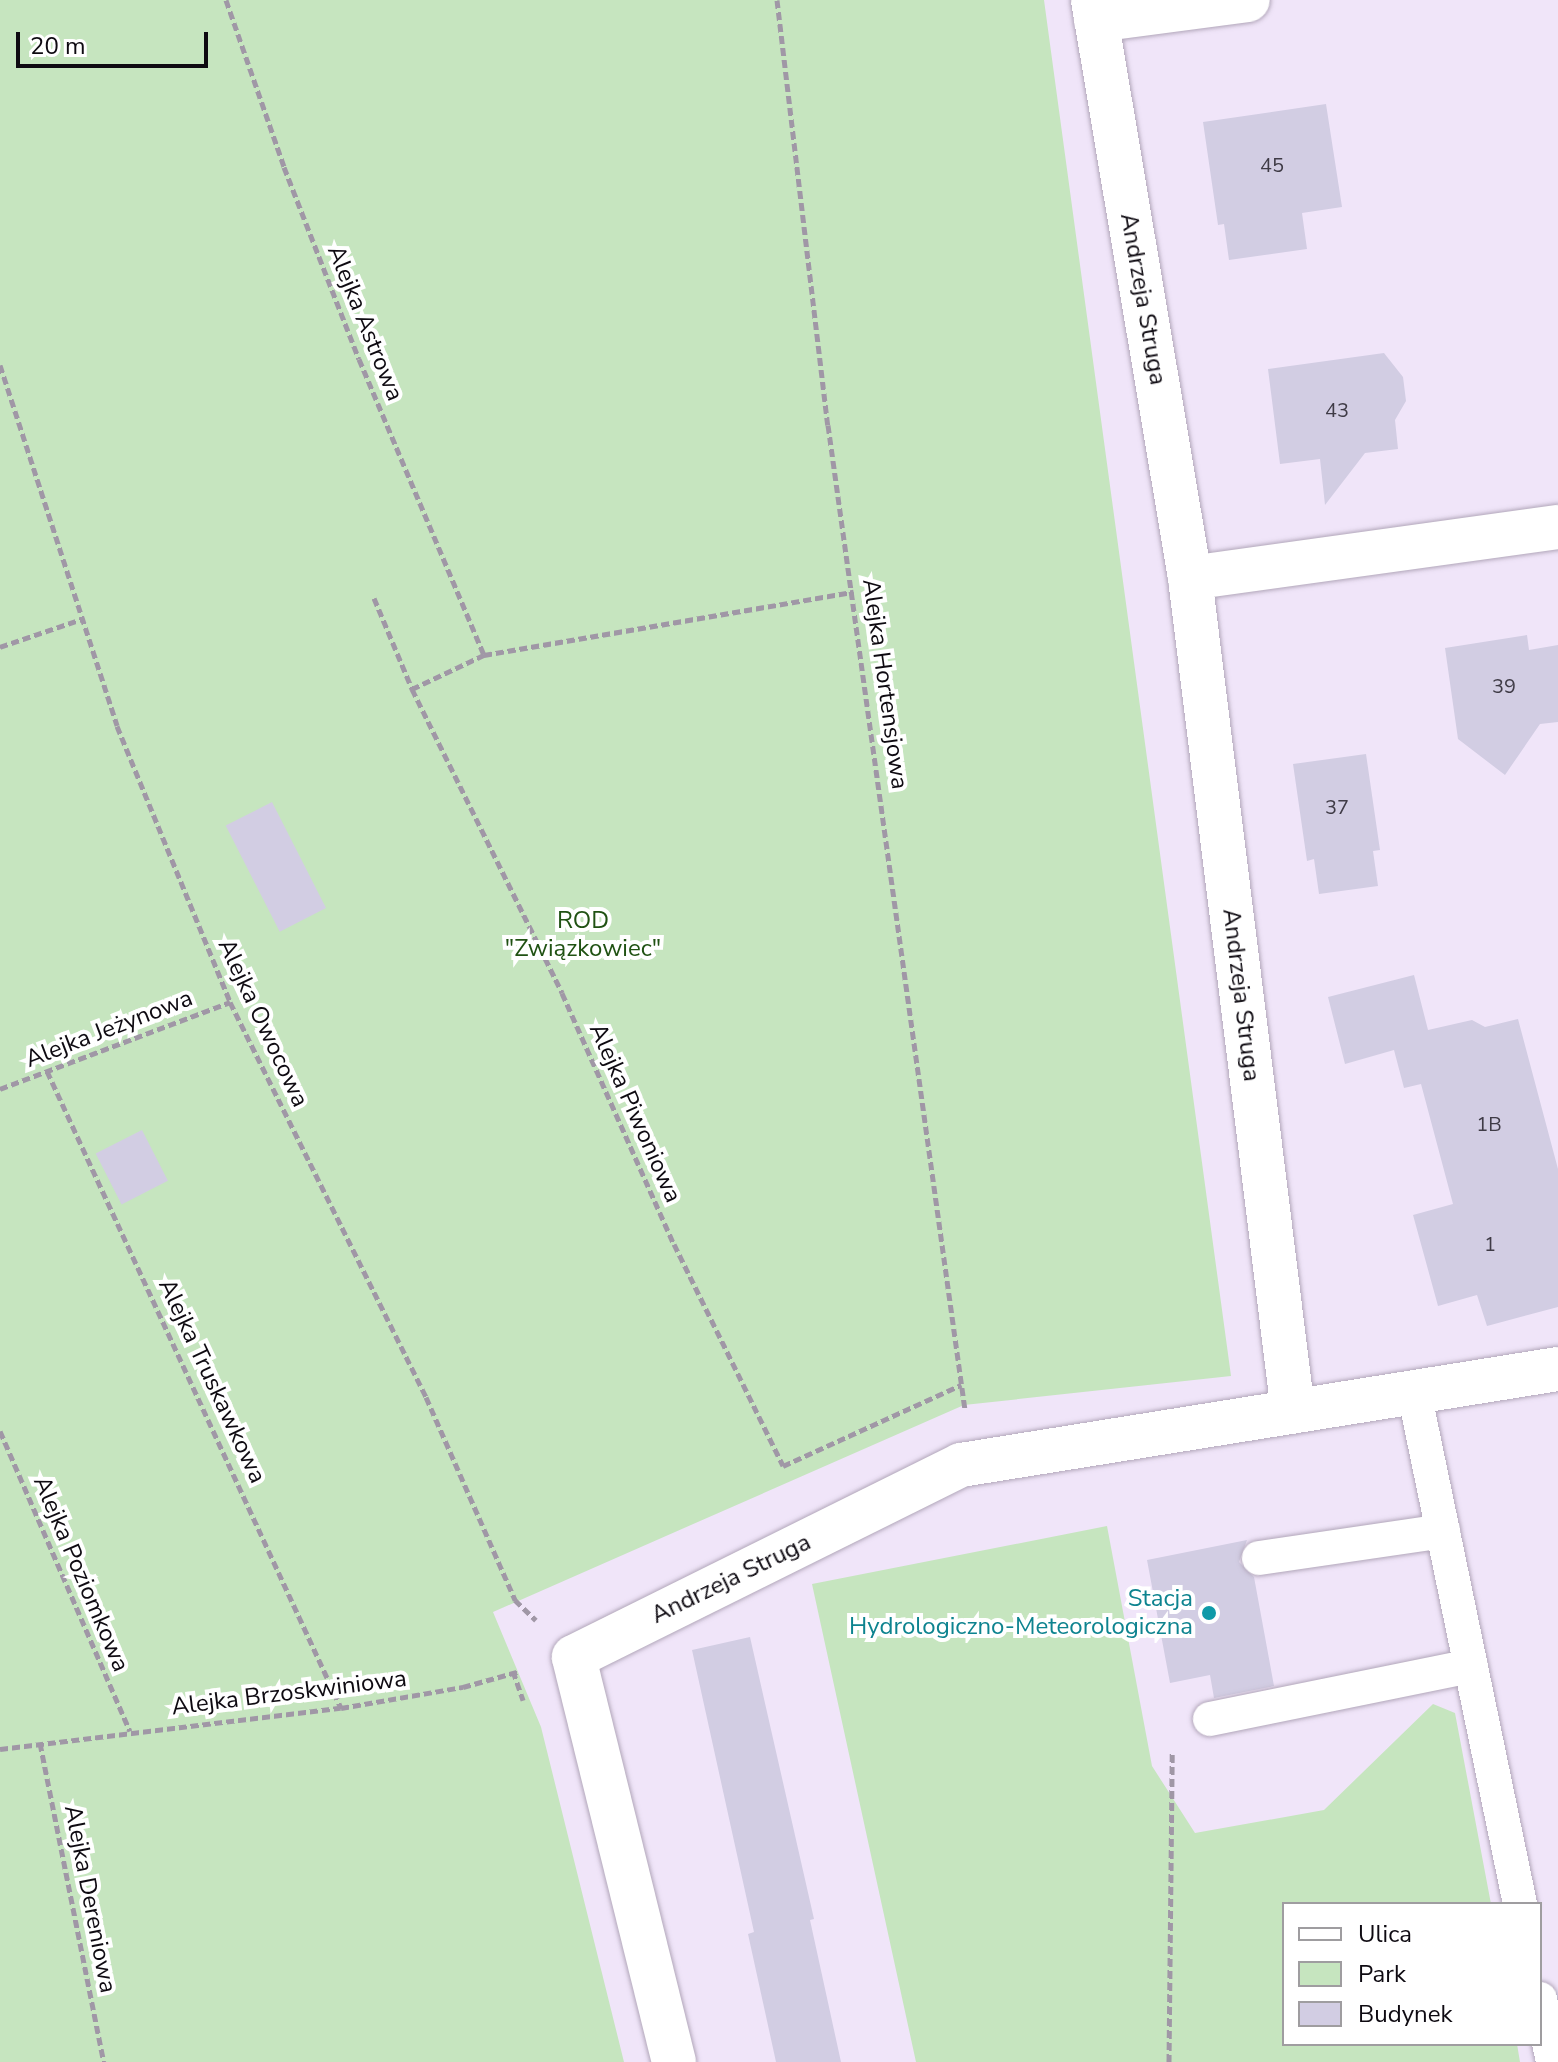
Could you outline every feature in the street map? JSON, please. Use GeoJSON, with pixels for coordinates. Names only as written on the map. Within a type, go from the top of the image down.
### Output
{"type":"FeatureCollection","features":[{"type":"Feature","properties":{"kind":"street","name":"Andrzeja Struga"},"geometry":{"type":"LineString","coordinates":[[1248,0],[1094,10],[1190,578],[1293,1412]]}},
{"type":"Feature","properties":{"kind":"street"},"geometry":{"type":"LineString","coordinates":[[1190,578],[1558,527]]}},
{"type":"Feature","properties":{"kind":"street","name":"Andrzeja Struga"},"geometry":{"type":"LineString","coordinates":[[577,1668],[961,1465],[1558,1369]]}},
{"type":"Feature","properties":{"kind":"street"},"geometry":{"type":"LineString","coordinates":[[577,1668],[674,2062]]}},
{"type":"Feature","properties":{"kind":"lane"},"geometry":{"type":"LineString","coordinates":[[1414,1392],[1520,1902]]}},
{"type":"Feature","properties":{"kind":"lane"},"geometry":{"type":"LineString","coordinates":[[1259,1558],[1443,1531]]}},
{"type":"Feature","properties":{"kind":"lane"},"geometry":{"type":"LineString","coordinates":[[1210,1719],[1471,1666]]}},
{"type":"Feature","properties":{"kind":"lane"},"geometry":{"type":"LineString","coordinates":[[1542,2009],[1553,2062]]}},
{"type":"Feature","properties":{"kind":"path","name":"Alejka Astrowa"},"geometry":{"type":"LineString","coordinates":[[226,0],[307,226],[484,655]]}},
{"type":"Feature","properties":{"kind":"path","name":"Alejka Hortensjowa"},"geometry":{"type":"LineString","coordinates":[[777,0],[960,1373]]}},
{"type":"Feature","properties":{"kind":"path","name":"Alejka Owocowa"},"geometry":{"type":"LineString","coordinates":[[0,365],[117,726],[230,1002],[426,1397],[515,1600],[577,1668]]}},
{"type":"Feature","properties":{"kind":"path"},"geometry":{"type":"LineString","coordinates":[[412,689],[484,655],[854,592]]}},
{"type":"Feature","properties":{"kind":"path","name":"Alejka Piwoniowa"},"geometry":{"type":"LineString","coordinates":[[374,598],[412,689],[562,993],[674,1244],[783,1466],[961,1385]]}},
{"type":"Feature","properties":{"kind":"path"},"geometry":{"type":"LineString","coordinates":[[0,647],[83,619]]}},
{"type":"Feature","properties":{"kind":"path","name":"Alejka Jeżynowa"},"geometry":{"type":"LineString","coordinates":[[0,1089],[230,1002]]}},
{"type":"Feature","properties":{"kind":"path","name":"Alejka Truskawkowa"},"geometry":{"type":"LineString","coordinates":[[47,1071],[341,1708]]}},
{"type":"Feature","properties":{"kind":"path","name":"Alejka Poziomkowa"},"geometry":{"type":"LineString","coordinates":[[0,1431],[130,1731]]}},
{"type":"Feature","properties":{"kind":"path","name":"Alejka Brzoskwiniowa"},"geometry":{"type":"LineString","coordinates":[[0,1749],[341,1708],[463,1687],[513,1671],[577,1668]]}},
{"type":"Feature","properties":{"kind":"path"},"geometry":{"type":"LineString","coordinates":[[1169,2062],[1172,1725],[1210,1719]]}},
{"type":"Feature","properties":{"kind":"path","name":"Alejka Dereniowa"},"geometry":{"type":"LineString","coordinates":[[40,1743],[104,2062]]}},
{"type":"Feature","properties":{"kind":"green space","name":"ROD \"Związkowiec\""},"geometry":{"type":"Polygon","coordinates":[[[0,0],[1044,0],[1231,1376],[964,1405],[493,1612],[541,1727],[624,2062],[0,2062],[0,0]]]}},
{"type":"Feature","properties":{"kind":"green space"},"geometry":{"type":"Polygon","coordinates":[[[1107,1526],[1152,1766],[1195,1833],[1324,1810],[1433,1704],[1455,1713],[1491,1902],[1282,1902],[1282,2046],[1517,2046],[1520,2062],[916,2062],[812,1584],[1107,1526]]]}},
{"type":"Feature","properties":{"kind":"building"},"geometry":{"type":"Polygon","coordinates":[[[1326,104],[1342,207],[1302,213],[1307,249],[1229,260],[1224,224],[1218,225],[1203,122],[1326,104]]]}},
{"type":"Feature","properties":{"kind":"building"},"geometry":{"type":"Polygon","coordinates":[[[1384,353],[1403,377],[1406,401],[1395,420],[1398,449],[1365,453],[1325,505],[1320,459],[1280,464],[1268,369],[1384,353]]]}},
{"type":"Feature","properties":{"kind":"building"},"geometry":{"type":"Polygon","coordinates":[[[1527,635],[1529,650],[1558,645],[1558,722],[1540,724],[1505,775],[1458,739],[1445,648],[1527,635]]]}},
{"type":"Feature","properties":{"kind":"building"},"geometry":{"type":"Polygon","coordinates":[[[1366,754],[1380,850],[1373,851],[1378,886],[1319,894],[1314,859],[1307,861],[1293,764],[1366,754]]]}},
{"type":"Feature","properties":{"kind":"building"},"geometry":{"type":"Polygon","coordinates":[[[272,802],[326,908],[280,932],[226,826],[272,802]]]}},
{"type":"Feature","properties":{"kind":"building"},"geometry":{"type":"Polygon","coordinates":[[[1414,975],[1428,1030],[1472,1020],[1485,1027],[1518,1019],[1558,1169],[1558,1307],[1487,1326],[1477,1295],[1438,1306],[1413,1215],[1453,1204],[1421,1084],[1404,1088],[1394,1050],[1345,1064],[1328,997],[1414,975]]]}},
{"type":"Feature","properties":{"kind":"building"},"geometry":{"type":"Polygon","coordinates":[[[142,1130],[168,1181],[122,1204],[96,1154],[142,1130]]]}},
{"type":"Feature","properties":{"kind":"building","name":"Stacja Hydrologiczno-Meteorologiczna"},"geometry":{"type":"Polygon","coordinates":[[[1247,1540],[1239,1562],[1254,1577],[1274,1686],[1214,1698],[1210,1675],[1170,1683],[1147,1560],[1247,1540]]]}},
{"type":"Feature","properties":{"kind":"building"},"geometry":{"type":"Polygon","coordinates":[[[750,1637],[814,1919],[810,1920],[841,2062],[776,2062],[748,1934],[754,1932],[692,1650],[750,1637]]]}},
{"type":"Feature","properties":{"kind":"place","name":"Stacja Hydrologiczno-Meteorologiczna"},"geometry":{"type":"Point","coordinates":[1209,1613]}}]}
